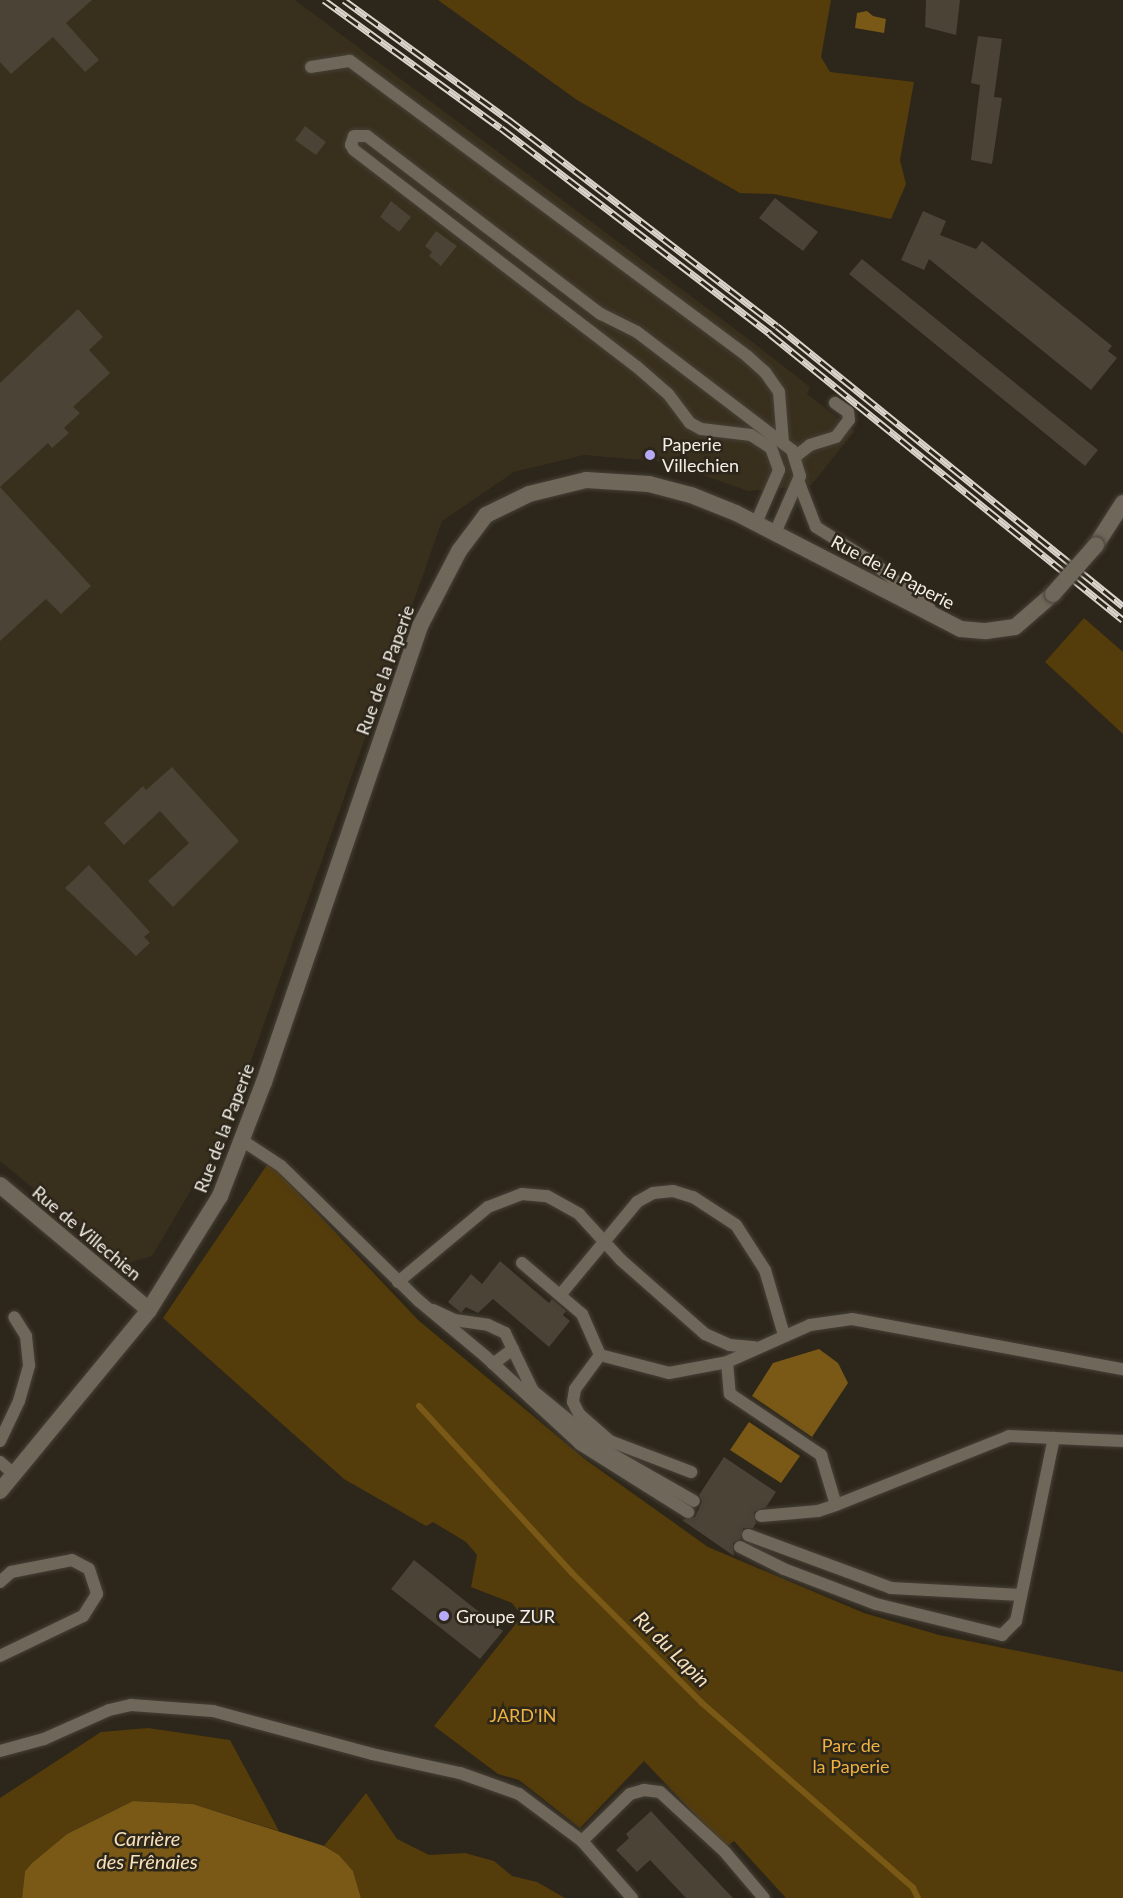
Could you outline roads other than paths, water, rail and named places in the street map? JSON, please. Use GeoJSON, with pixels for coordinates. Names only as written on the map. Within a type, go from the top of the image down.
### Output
{"type":"FeatureCollection","features":[{"type":"Feature","properties":{"kind":"street","name":"Rue de la Paperie"},"geometry":{"type":"LineString","coordinates":[[0,1491],[149,1310],[207,1221],[243,1141],[415,641],[446,573],[477,525],[493,509],[529,494],[605,480],[672,488],[756,523],[950,625],[986,631],[1015,627],[1053,594],[1096,545],[1123,503]]}},
{"type":"Feature","properties":{"kind":"street","name":"Rue de Villechien"},"geometry":{"type":"LineString","coordinates":[[0,1185],[149,1310]]}},
{"type":"Feature","properties":{"kind":"lane"},"geometry":{"type":"LineString","coordinates":[[311,67],[350,61],[747,356],[779,392],[783,443]]}},
{"type":"Feature","properties":{"kind":"lane"},"geometry":{"type":"LineString","coordinates":[[756,523],[780,470],[771,448],[751,435],[701,429],[690,423],[668,394],[637,367],[354,150],[352,138],[361,133],[367,136],[601,314],[637,332],[783,443],[796,456],[799,482],[816,527],[873,562],[950,625]]}},
{"type":"Feature","properties":{"kind":"lane"},"geometry":{"type":"LineString","coordinates":[[796,456],[810,445],[836,436],[849,420],[848,412],[835,403]]}},
{"type":"Feature","properties":{"kind":"lane"},"geometry":{"type":"LineString","coordinates":[[775,533],[799,482]]}},
{"type":"Feature","properties":{"kind":"lane"},"geometry":{"type":"LineString","coordinates":[[243,1141],[281,1166],[422,1304],[602,1460],[691,1507],[597,1445],[533,1391],[520,1371],[513,1349],[497,1328],[454,1320],[422,1304]]}},
{"type":"Feature","properties":{"kind":"lane"},"geometry":{"type":"LineString","coordinates":[[561,1294],[645,1196],[673,1191],[693,1197],[736,1225],[765,1270],[784,1335]]}},
{"type":"Feature","properties":{"kind":"lane"},"geometry":{"type":"LineString","coordinates":[[398,1282],[488,1207],[522,1194],[547,1196],[564,1203],[705,1334],[729,1345],[756,1347]]}},
{"type":"Feature","properties":{"kind":"lane"},"geometry":{"type":"LineString","coordinates":[[522,1263],[582,1314],[600,1355]]}},
{"type":"Feature","properties":{"kind":"lane"},"geometry":{"type":"LineString","coordinates":[[0,1442],[19,1401],[28,1365],[26,1336],[14,1317]]}},
{"type":"Feature","properties":{"kind":"lane"},"geometry":{"type":"LineString","coordinates":[[600,1355],[669,1373],[727,1362],[756,1347],[810,1325],[852,1319],[1123,1370]]}},
{"type":"Feature","properties":{"kind":"lane"},"geometry":{"type":"LineString","coordinates":[[493,1364],[513,1349]]}},
{"type":"Feature","properties":{"kind":"lane"},"geometry":{"type":"LineString","coordinates":[[600,1355],[575,1389],[573,1402],[579,1414],[610,1441],[691,1472]]}},
{"type":"Feature","properties":{"kind":"lane"},"geometry":{"type":"LineString","coordinates":[[727,1362],[730,1394],[821,1455],[836,1505]]}},
{"type":"Feature","properties":{"kind":"lane"},"geometry":{"type":"LineString","coordinates":[[760,1516],[818,1511],[1009,1436],[1123,1442]]}},
{"type":"Feature","properties":{"kind":"lane"},"geometry":{"type":"LineString","coordinates":[[740,1547],[784,1569],[876,1604],[995,1635],[1013,1627],[1054,1438]]}},
{"type":"Feature","properties":{"kind":"lane"},"geometry":{"type":"LineString","coordinates":[[0,1462],[14,1474]]}},
{"type":"Feature","properties":{"kind":"lane"},"geometry":{"type":"LineString","coordinates":[[748,1535],[891,1588],[1021,1595]]}},
{"type":"Feature","properties":{"kind":"lane"},"geometry":{"type":"LineString","coordinates":[[0,1582],[11,1572],[72,1560],[88,1569],[97,1594],[83,1616],[0,1656]]}},
{"type":"Feature","properties":{"kind":"lane"},"geometry":{"type":"LineString","coordinates":[[0,1751],[44,1739],[108,1710],[131,1705],[181,1706],[460,1773],[519,1794],[582,1841],[632,1898]]}},
{"type":"Feature","properties":{"kind":"lane"},"geometry":{"type":"LineString","coordinates":[[582,1841],[630,1794],[644,1790],[660,1792],[725,1852],[764,1898]]}},
{"type":"Feature","properties":{"kind":"water"},"geometry":{"type":"Polygon","coordinates":[[[867,11],[873,16],[886,19],[884,33],[855,28],[857,13],[867,11]]]}},
{"type":"Feature","properties":{"kind":"water"},"geometry":{"type":"Polygon","coordinates":[[[819,1349],[838,1363],[848,1383],[812,1437],[752,1396],[773,1363],[819,1349]]]}},
{"type":"Feature","properties":{"kind":"water"},"geometry":{"type":"Polygon","coordinates":[[[749,1422],[800,1456],[781,1483],[730,1450],[749,1422]]]}},
{"type":"Feature","properties":{"kind":"water","name":"Carrière des Frênaies"},"geometry":{"type":"Polygon","coordinates":[[[133,1801],[193,1804],[324,1846],[339,1855],[353,1871],[361,1898],[22,1898],[25,1871],[32,1863],[67,1834],[133,1801]]]}},
{"type":"Feature","properties":{"kind":"waterway","name":"Ru du Lapin"},"geometry":{"type":"LineString","coordinates":[[419,1406],[572,1573],[702,1703],[913,1888],[918,1898]]}},
{"type":"Feature","properties":{"kind":"railway"},"geometry":{"type":"LineString","coordinates":[[324,0],[501,128],[770,334],[1123,620]]}},
{"type":"Feature","properties":{"kind":"railway"},"geometry":{"type":"LineString","coordinates":[[344,0],[508,119],[777,326],[1123,606]]}},
{"type":"Feature","properties":{"kind":"place","name":"Paperie Villechien"},"geometry":{"type":"Point","coordinates":[650,455]}},
{"type":"Feature","properties":{"kind":"place","name":"Groupe ZUR"},"geometry":{"type":"Point","coordinates":[444,1616]}},
{"type":"Feature","properties":{"kind":"park label","name":"JARD'IN"},"geometry":{"type":"Point","coordinates":[523,1715]}},
{"type":"Feature","properties":{"kind":"park label","name":"Parc de la Paperie"},"geometry":{"type":"Point","coordinates":[851,1756]}}]}
